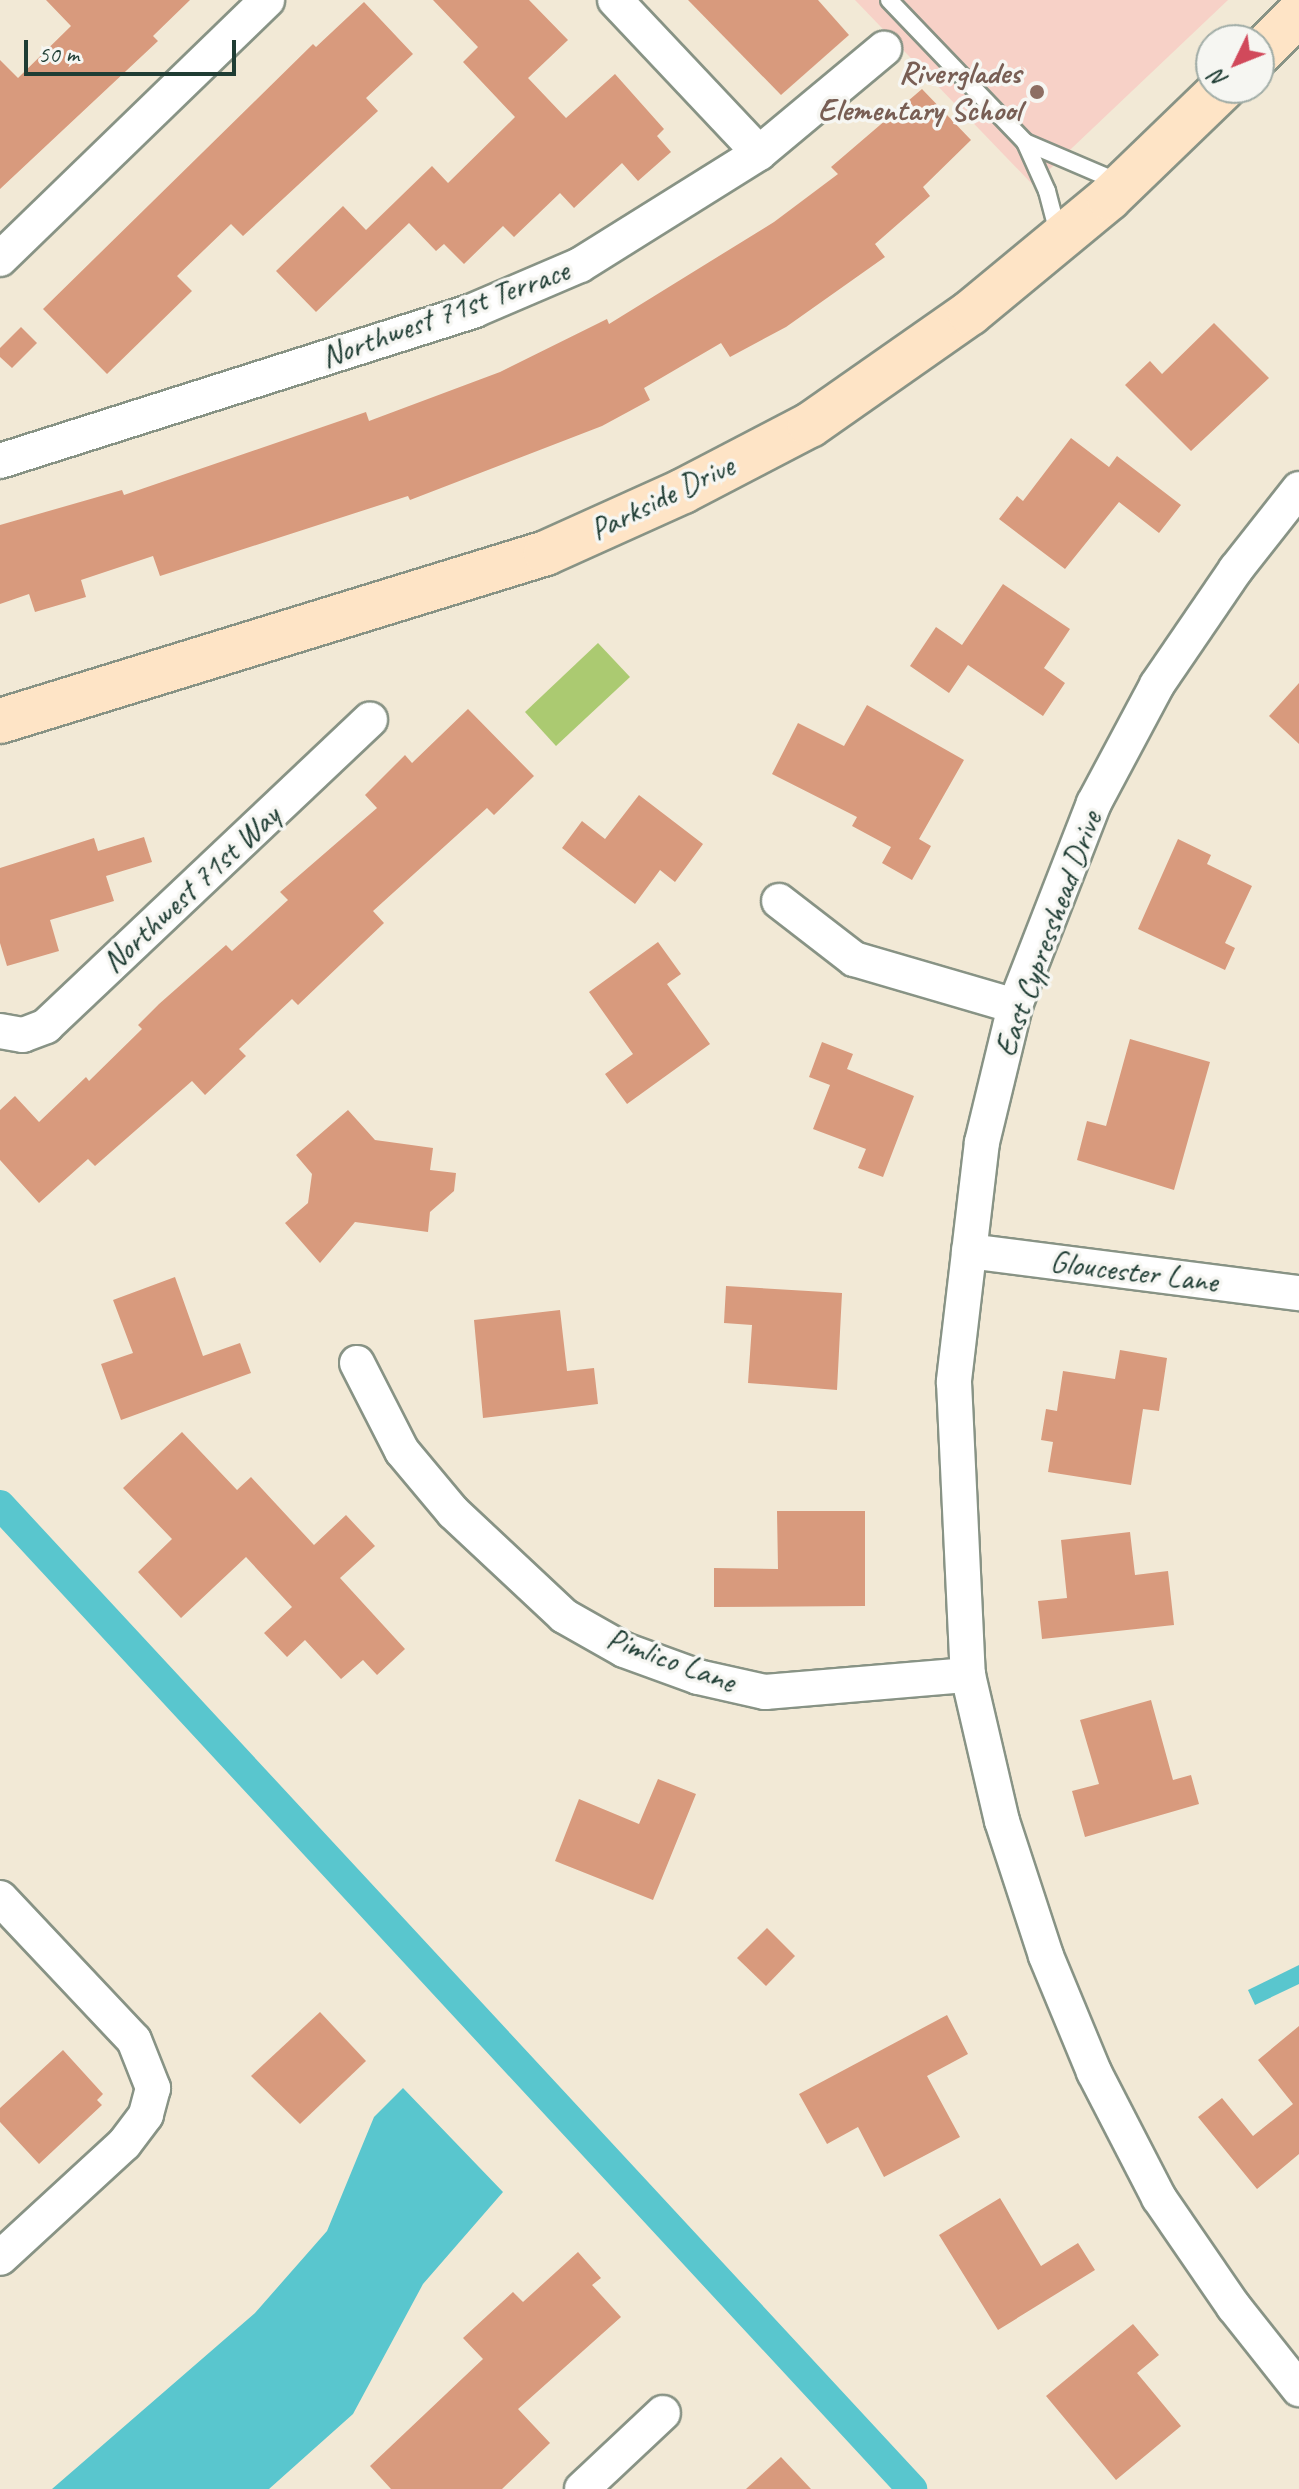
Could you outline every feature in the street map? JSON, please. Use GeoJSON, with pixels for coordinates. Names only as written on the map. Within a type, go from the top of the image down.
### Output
{"type":"FeatureCollection","features":[{"type":"Feature","properties":{"kind":"street"},"geometry":{"type":"LineString","coordinates":[[0,259],[267,0]]}},
{"type":"Feature","properties":{"kind":"street"},"geometry":{"type":"LineString","coordinates":[[615,0],[759,153]]}},
{"type":"Feature","properties":{"kind":"street"},"geometry":{"type":"LineString","coordinates":[[1275,37],[1299,14]]}},
{"type":"Feature","properties":{"kind":"street","name":"Northwest 71st Terrace"},"geometry":{"type":"LineString","coordinates":[[0,461],[475,310],[580,265],[759,153],[884,49]]}},
{"type":"Feature","properties":{"kind":"street","name":"Parkside Drive"},"geometry":{"type":"LineString","coordinates":[[0,721],[546,553],[669,497],[810,425],[970,313],[1124,184],[1206,104]]}},
{"type":"Feature","properties":{"kind":"street","name":"East Cypresshead Drive"},"geometry":{"type":"LineString","coordinates":[[1299,489],[1236,569],[1157,685],[1094,803],[1015,1006],[982,1142],[954,1382],[968,1675],[1002,1821],[1046,1956],[1094,2072],[1159,2198],[1234,2307],[1299,2389]]}},
{"type":"Feature","properties":{"kind":"street","name":"Northwest 71st Way"},"geometry":{"type":"LineString","coordinates":[[0,1031],[23,1035],[46,1026],[370,720]]}},
{"type":"Feature","properties":{"kind":"street"},"geometry":{"type":"LineString","coordinates":[[779,901],[854,959],[1015,1006]]}},
{"type":"Feature","properties":{"kind":"street","name":"Gloucester Lane"},"geometry":{"type":"LineString","coordinates":[[969,1251],[1299,1293]]}},
{"type":"Feature","properties":{"kind":"street","name":"Pimlico Lane"},"geometry":{"type":"LineString","coordinates":[[357,1363],[402,1451],[453,1512],[564,1616],[624,1650],[698,1677],[765,1692],[968,1675]]}},
{"type":"Feature","properties":{"kind":"street"},"geometry":{"type":"LineString","coordinates":[[0,1898],[134,2040],[153,2088],[146,2115],[124,2144],[0,2258]]}},
{"type":"Feature","properties":{"kind":"street"},"geometry":{"type":"LineString","coordinates":[[582,2489],[663,2413]]}},
{"type":"Feature","properties":{"kind":"lane"},"geometry":{"type":"LineString","coordinates":[[889,0],[1025,142],[1047,191],[1060,240]]}},
{"type":"Feature","properties":{"kind":"lane"},"geometry":{"type":"LineString","coordinates":[[1025,142],[1124,184]]}},
{"type":"Feature","properties":{"kind":"shaded area","name":"Riverglades Elementary School"},"geometry":{"type":"Polygon","coordinates":[[[855,0],[1228,0],[1203,24],[1195,24],[1195,31],[1033,185],[855,0]]]}},
{"type":"Feature","properties":{"kind":"green space"},"geometry":{"type":"Polygon","coordinates":[[[598,643],[630,677],[556,746],[525,712],[598,643]]]}},
{"type":"Feature","properties":{"kind":"water"},"geometry":{"type":"Polygon","coordinates":[[[1299,1965],[1299,1984],[1255,2005],[1248,1990],[1299,1965]]]}},
{"type":"Feature","properties":{"kind":"water"},"geometry":{"type":"Polygon","coordinates":[[[403,2088],[503,2192],[423,2284],[353,2414],[269,2489],[52,2489],[255,2313],[327,2231],[374,2117],[403,2088]]]}},
{"type":"Feature","properties":{"kind":"building"},"geometry":{"type":"Polygon","coordinates":[[[46,0],[190,0],[153,36],[158,41],[0,189],[0,60],[18,78],[71,26],[46,0]]]}},
{"type":"Feature","properties":{"kind":"building"},"geometry":{"type":"Polygon","coordinates":[[[433,0],[529,0],[568,40],[528,78],[566,118],[615,74],[664,129],[657,136],[671,152],[638,181],[622,163],[574,208],[560,193],[514,237],[503,226],[464,264],[444,244],[436,251],[409,223],[316,312],[276,271],[343,206],[366,230],[432,166],[448,183],[515,117],[463,62],[478,47],[433,0]]]}},
{"type":"Feature","properties":{"kind":"building"},"geometry":{"type":"Polygon","coordinates":[[[688,0],[818,0],[849,35],[781,95],[688,0]]]}},
{"type":"Feature","properties":{"kind":"building"},"geometry":{"type":"Polygon","coordinates":[[[364,2],[413,54],[366,98],[378,111],[243,236],[231,224],[177,276],[192,291],[107,374],[43,309],[313,44],[316,47],[364,2]]]}},
{"type":"Feature","properties":{"kind":"building"},"geometry":{"type":"Polygon","coordinates":[[[922,89],[971,140],[923,187],[930,196],[875,244],[885,257],[786,327],[730,357],[721,343],[644,388],[650,400],[602,426],[410,500],[408,496],[160,576],[153,556],[81,580],[86,597],[35,612],[29,594],[0,604],[0,525],[122,490],[124,495],[366,412],[369,421],[500,372],[607,319],[609,324],[774,222],[838,174],[831,167],[922,89]]]}},
{"type":"Feature","properties":{"kind":"building"},"geometry":{"type":"Polygon","coordinates":[[[1214,323],[1269,378],[1191,451],[1125,385],[1150,361],[1162,374],[1214,323]]]}},
{"type":"Feature","properties":{"kind":"building"},"geometry":{"type":"Polygon","coordinates":[[[21,327],[37,343],[12,368],[0,357],[0,348],[21,327]]]}},
{"type":"Feature","properties":{"kind":"building"},"geometry":{"type":"Polygon","coordinates":[[[1071,438],[1109,467],[1117,456],[1181,505],[1159,533],[1119,502],[1065,569],[999,519],[1017,496],[1023,501],[1071,438]]]}},
{"type":"Feature","properties":{"kind":"building"},"geometry":{"type":"Polygon","coordinates":[[[1003,584],[1070,629],[1044,668],[1065,683],[1043,716],[968,665],[949,693],[910,666],[936,627],[962,645],[1003,584]]]}},
{"type":"Feature","properties":{"kind":"building"},"geometry":{"type":"Polygon","coordinates":[[[1299,683],[1299,744],[1269,716],[1299,683]]]}},
{"type":"Feature","properties":{"kind":"building"},"geometry":{"type":"Polygon","coordinates":[[[867,705],[964,760],[919,839],[931,846],[912,880],[882,863],[891,847],[852,826],[857,817],[772,774],[798,723],[844,746],[867,705]]]}},
{"type":"Feature","properties":{"kind":"building"},"geometry":{"type":"Polygon","coordinates":[[[468,709],[534,776],[494,815],[487,808],[373,911],[384,923],[298,1005],[292,999],[239,1049],[246,1056],[205,1095],[192,1081],[95,1166],[88,1159],[39,1203],[0,1160],[0,1110],[15,1096],[39,1122],[86,1077],[89,1081],[142,1029],[138,1025],[159,1004],[226,945],[232,951],[288,900],[280,892],[377,808],[365,795],[405,755],[412,763],[468,709]]]}},
{"type":"Feature","properties":{"kind":"building"},"geometry":{"type":"Polygon","coordinates":[[[639,795],[703,844],[675,882],[660,870],[635,904],[562,848],[582,821],[605,839],[639,795]]]}},
{"type":"Feature","properties":{"kind":"building"},"geometry":{"type":"Polygon","coordinates":[[[144,837],[152,862],[106,876],[114,901],[50,920],[59,951],[7,966],[0,943],[0,868],[94,838],[98,851],[144,837]]]}},
{"type":"Feature","properties":{"kind":"building"},"geometry":{"type":"Polygon","coordinates":[[[1178,839],[1211,855],[1207,864],[1252,886],[1225,943],[1235,948],[1225,970],[1138,929],[1178,839]]]}},
{"type":"Feature","properties":{"kind":"building"},"geometry":{"type":"Polygon","coordinates":[[[658,942],[681,974],[667,984],[710,1044],[627,1104],[605,1074],[633,1054],[589,992],[658,942]]]}},
{"type":"Feature","properties":{"kind":"building"},"geometry":{"type":"Polygon","coordinates":[[[1130,1039],[1210,1062],[1174,1190],[1077,1160],[1087,1121],[1106,1126],[1130,1039]]]}},
{"type":"Feature","properties":{"kind":"building"},"geometry":{"type":"Polygon","coordinates":[[[822,1042],[853,1054],[847,1069],[914,1096],[883,1177],[858,1168],[866,1149],[813,1129],[830,1085],[809,1077],[822,1042]]]}},
{"type":"Feature","properties":{"kind":"building"},"geometry":{"type":"Polygon","coordinates":[[[348,1110],[375,1140],[433,1148],[430,1170],[456,1173],[454,1191],[430,1212],[428,1232],[355,1222],[320,1263],[285,1223],[308,1203],[312,1174],[296,1155],[348,1110]]]}},
{"type":"Feature","properties":{"kind":"building"},"geometry":{"type":"Polygon","coordinates":[[[175,1277],[203,1356],[240,1343],[251,1373],[121,1420],[101,1364],[133,1353],[113,1300],[175,1277]]]}},
{"type":"Feature","properties":{"kind":"building"},"geometry":{"type":"Polygon","coordinates":[[[726,1286],[842,1293],[837,1390],[748,1383],[752,1325],[724,1323],[726,1286]]]}},
{"type":"Feature","properties":{"kind":"building"},"geometry":{"type":"Polygon","coordinates":[[[560,1310],[567,1371],[594,1368],[598,1404],[483,1418],[474,1320],[560,1310]]]}},
{"type":"Feature","properties":{"kind":"building"},"geometry":{"type":"Polygon","coordinates":[[[1120,1350],[1167,1358],[1159,1411],[1143,1409],[1131,1485],[1048,1472],[1053,1442],[1041,1440],[1046,1409],[1057,1411],[1063,1371],[1115,1379],[1120,1350]]]}},
{"type":"Feature","properties":{"kind":"building"},"geometry":{"type":"Polygon","coordinates":[[[182,1432],[237,1490],[251,1477],[314,1545],[346,1515],[375,1546],[340,1578],[405,1649],[377,1675],[363,1660],[341,1679],[305,1640],[287,1657],[264,1633],[292,1607],[246,1557],[181,1618],[138,1572],[172,1539],[123,1488],[182,1432]]]}},
{"type":"Feature","properties":{"kind":"building"},"geometry":{"type":"Polygon","coordinates":[[[777,1511],[865,1511],[865,1606],[714,1607],[714,1568],[778,1569],[777,1511]]]}},
{"type":"Feature","properties":{"kind":"building"},"geometry":{"type":"Polygon","coordinates":[[[1130,1532],[1135,1575],[1168,1571],[1174,1625],[1042,1639],[1038,1601],[1067,1598],[1061,1540],[1130,1532]]]}},
{"type":"Feature","properties":{"kind":"building"},"geometry":{"type":"Polygon","coordinates":[[[1151,1700],[1173,1780],[1191,1775],[1199,1804],[1085,1837],[1072,1791],[1099,1784],[1080,1720],[1151,1700]]]}},
{"type":"Feature","properties":{"kind":"building"},"geometry":{"type":"Polygon","coordinates":[[[658,1779],[696,1794],[653,1900],[555,1861],[579,1799],[639,1824],[658,1779]]]}},
{"type":"Feature","properties":{"kind":"building"},"geometry":{"type":"Polygon","coordinates":[[[767,1928],[795,1956],[766,1986],[737,1958],[767,1928]]]}},
{"type":"Feature","properties":{"kind":"building"},"geometry":{"type":"Polygon","coordinates":[[[320,2012],[366,2061],[300,2124],[251,2076],[320,2012]]]}},
{"type":"Feature","properties":{"kind":"building"},"geometry":{"type":"Polygon","coordinates":[[[947,2015],[968,2054],[927,2076],[960,2137],[884,2177],[858,2127],[827,2144],[799,2094],[947,2015]]]}},
{"type":"Feature","properties":{"kind":"building"},"geometry":{"type":"Polygon","coordinates":[[[1299,2026],[1299,2154],[1257,2189],[1198,2117],[1222,2098],[1253,2136],[1293,2104],[1258,2060],[1299,2026]]]}},
{"type":"Feature","properties":{"kind":"building"},"geometry":{"type":"Polygon","coordinates":[[[63,2050],[103,2094],[97,2100],[102,2105],[39,2164],[0,2122],[0,2108],[63,2050]]]}},
{"type":"Feature","properties":{"kind":"building"},"geometry":{"type":"Polygon","coordinates":[[[1000,2198],[1041,2266],[1078,2243],[1095,2270],[998,2330],[939,2235],[1000,2198]]]}},
{"type":"Feature","properties":{"kind":"building"},"geometry":{"type":"Polygon","coordinates":[[[578,2252],[601,2278],[592,2285],[621,2317],[518,2409],[550,2443],[502,2489],[391,2489],[370,2466],[483,2359],[463,2338],[513,2292],[523,2302],[578,2252]]]}},
{"type":"Feature","properties":{"kind":"building"},"geometry":{"type":"Polygon","coordinates":[[[1133,2324],[1159,2355],[1137,2373],[1181,2426],[1116,2480],[1046,2396],[1133,2324]]]}},
{"type":"Feature","properties":{"kind":"building"},"geometry":{"type":"Polygon","coordinates":[[[781,2457],[811,2489],[746,2489],[781,2457]]]}},
{"type":"Feature","properties":{"kind":"waterway"},"geometry":{"type":"LineString","coordinates":[[0,1505],[912,2489]]}},
{"type":"Feature","properties":{"kind":"place","name":"Riverglades Elementary School"},"geometry":{"type":"Point","coordinates":[1037,92]}}]}
